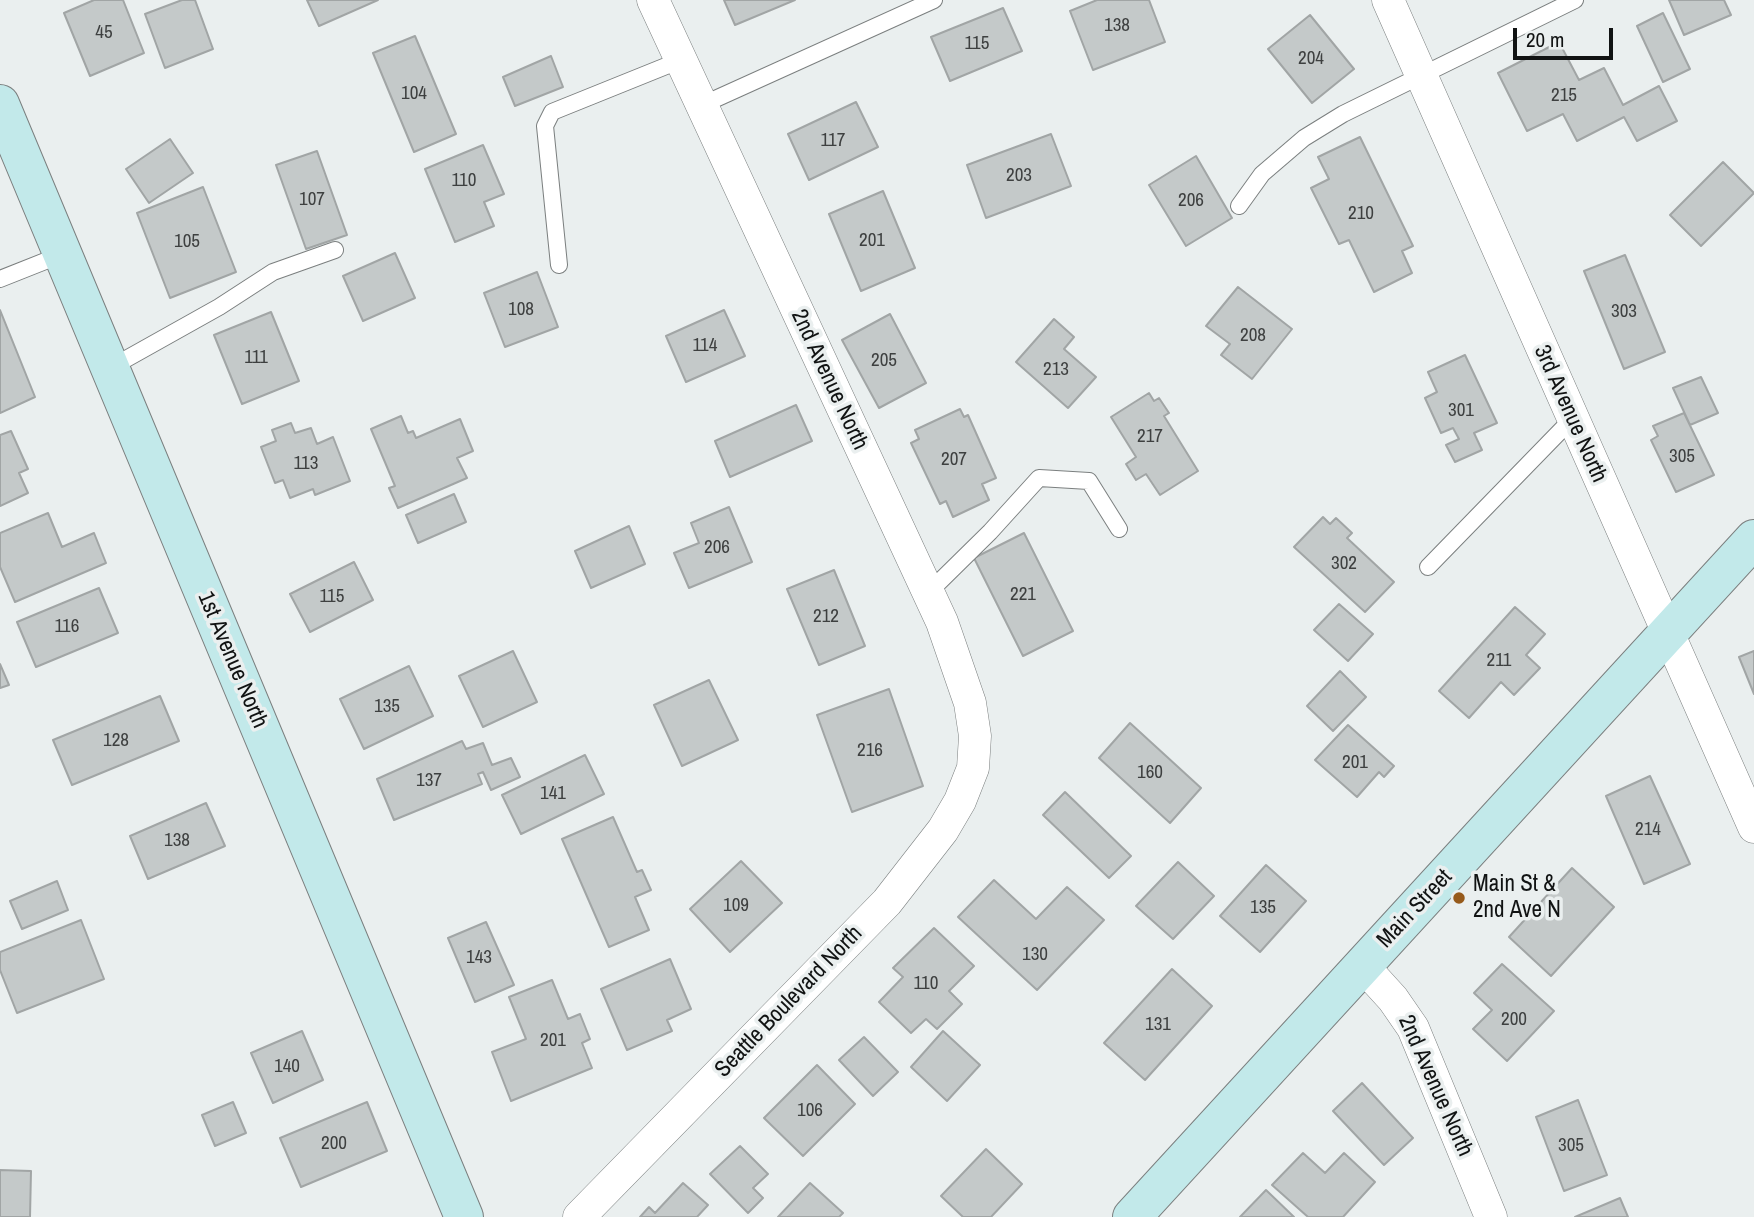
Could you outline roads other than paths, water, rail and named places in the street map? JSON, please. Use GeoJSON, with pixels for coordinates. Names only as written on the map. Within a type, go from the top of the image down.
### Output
{"type":"FeatureCollection","features":[{"type":"Feature","properties":{"kind":"street","name":"2nd Avenue North"},"geometry":{"type":"LineString","coordinates":[[653,0],[942,622],[970,703],[975,736],[973,768]]}},
{"type":"Feature","properties":{"kind":"street","name":"3rd Avenue North"},"geometry":{"type":"LineString","coordinates":[[1388,0],[1754,827]]}},
{"type":"Feature","properties":{"kind":"street","name":"1st Avenue North"},"geometry":{"type":"LineString","coordinates":[[0,104],[464,1217]]}},
{"type":"Feature","properties":{"kind":"street","name":"Main Street"},"geometry":{"type":"LineString","coordinates":[[1132,1217],[1754,539]]}},
{"type":"Feature","properties":{"kind":"street","name":"Seattle Boulevard North"},"geometry":{"type":"LineString","coordinates":[[579,1217],[887,902],[943,830],[960,801],[973,768]]}},
{"type":"Feature","properties":{"kind":"street","name":"2nd Avenue North"},"geometry":{"type":"LineString","coordinates":[[1363,966],[1393,999],[1413,1028],[1491,1217]]}},
{"type":"Feature","properties":{"kind":"lane"},"geometry":{"type":"LineString","coordinates":[[702,105],[934,0]]}},
{"type":"Feature","properties":{"kind":"lane"},"geometry":{"type":"LineString","coordinates":[[1239,206],[1262,174],[1304,138],[1343,114],[1575,0]]}},
{"type":"Feature","properties":{"kind":"lane"},"geometry":{"type":"LineString","coordinates":[[559,265],[545,126],[552,112],[681,60]]}},
{"type":"Feature","properties":{"kind":"lane"},"geometry":{"type":"LineString","coordinates":[[110,368],[219,307],[273,272],[335,250]]}},
{"type":"Feature","properties":{"kind":"lane"},"geometry":{"type":"LineString","coordinates":[[0,279],[62,254]]}},
{"type":"Feature","properties":{"kind":"lane"},"geometry":{"type":"LineString","coordinates":[[1428,567],[1572,419]]}},
{"type":"Feature","properties":{"kind":"lane"},"geometry":{"type":"LineString","coordinates":[[928,593],[1040,478],[1089,481],[1119,529]]}},
{"type":"Feature","properties":{"kind":"place","name":"Main St & 2nd Ave N"},"geometry":{"type":"Point","coordinates":[1459,898]}}]}
